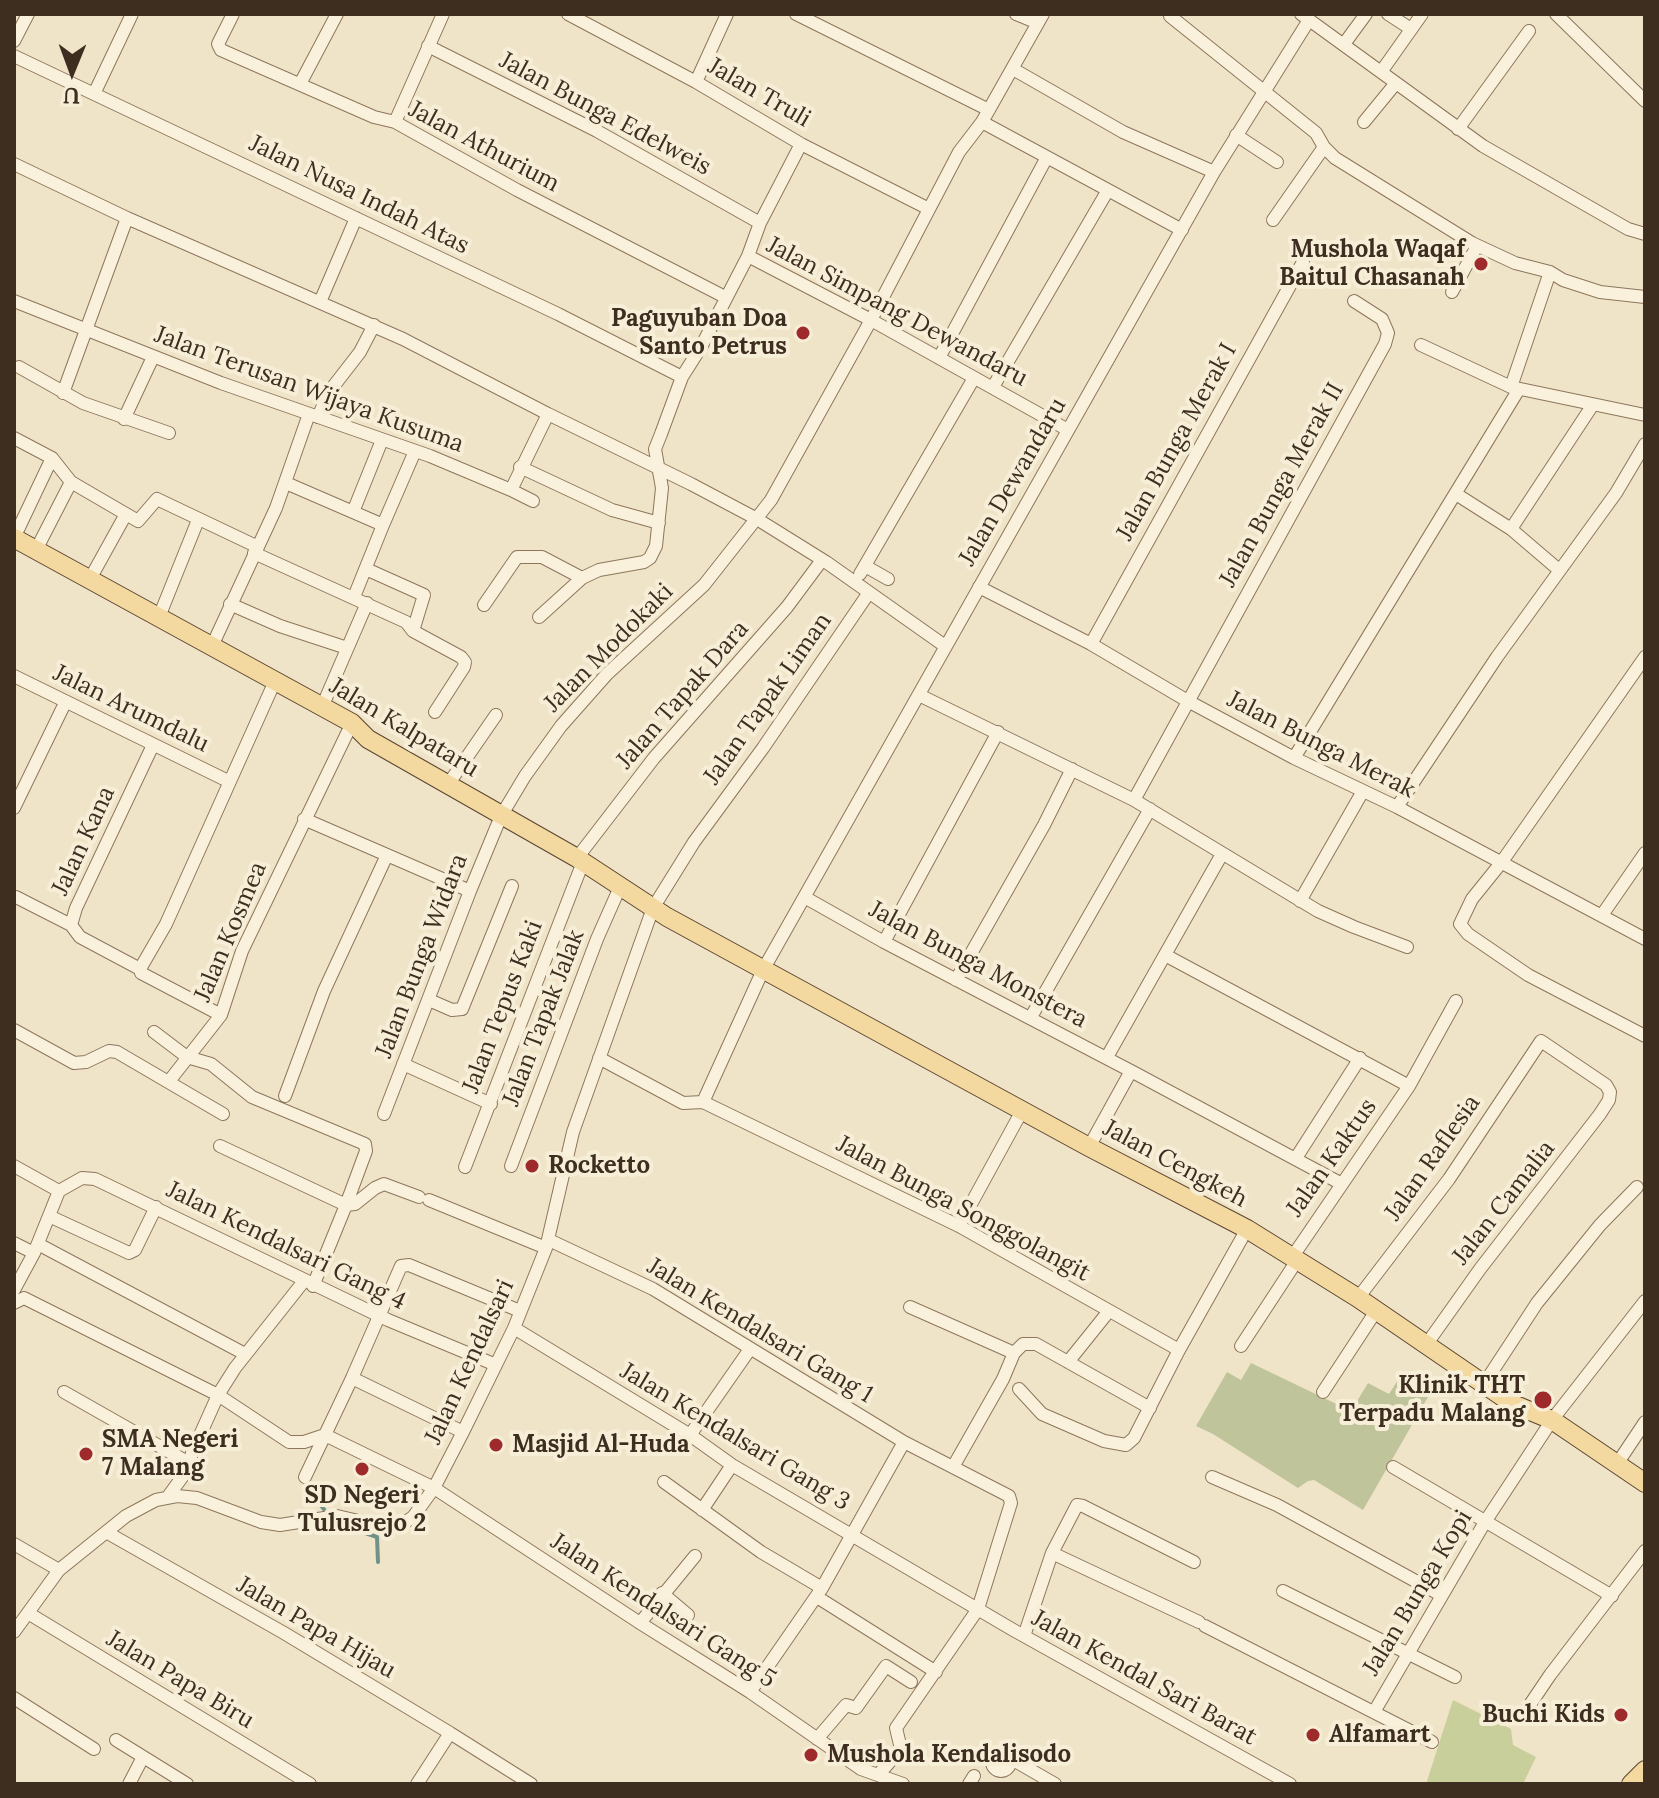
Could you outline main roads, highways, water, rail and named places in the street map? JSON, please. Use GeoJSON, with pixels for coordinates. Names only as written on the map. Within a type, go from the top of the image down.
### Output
{"type":"FeatureCollection","features":[{"type":"Feature","properties":{"kind":"main road","name":"Jalan Kalpataru"},"geometry":{"type":"LineString","coordinates":[[14,538],[352,723],[368,739],[449,783],[580,860],[653,908],[763,970]]}},
{"type":"Feature","properties":{"kind":"main road","name":"Jalan Cengkeh"},"geometry":{"type":"LineString","coordinates":[[763,970],[1247,1229],[1358,1298],[1513,1404],[1552,1420],[1645,1483]]}},
{"type":"Feature","properties":{"kind":"main road"},"geometry":{"type":"LineString","coordinates":[[1631,1784],[1645,1770]]}},
{"type":"Feature","properties":{"kind":"waterway"},"geometry":{"type":"LineString","coordinates":[[305,1486],[327,1513]]}},
{"type":"Feature","properties":{"kind":"waterway"},"geometry":{"type":"LineString","coordinates":[[336,1523],[377,1537],[378,1562]]}},
{"type":"Feature","properties":{"kind":"place","name":"Mushola Waqaf Baitul Chasanah"},"geometry":{"type":"Point","coordinates":[1481,264]}},
{"type":"Feature","properties":{"kind":"place","name":"Paguyuban Doa Santo Petrus"},"geometry":{"type":"Point","coordinates":[803,333]}},
{"type":"Feature","properties":{"kind":"place","name":"Rocketto"},"geometry":{"type":"Point","coordinates":[532,1166]}},
{"type":"Feature","properties":{"kind":"place","name":"Klinik THT Terpadu Malang"},"geometry":{"type":"Point","coordinates":[1543,1400]}},
{"type":"Feature","properties":{"kind":"place","name":"Masjid Al-Huda"},"geometry":{"type":"Point","coordinates":[496,1445]}},
{"type":"Feature","properties":{"kind":"place","name":"SMA Negeri 7 Malang"},"geometry":{"type":"Point","coordinates":[86,1454]}},
{"type":"Feature","properties":{"kind":"place","name":"SD Negeri Tulusrejo 2"},"geometry":{"type":"Point","coordinates":[362,1469]}},
{"type":"Feature","properties":{"kind":"place","name":"Buchi Kids"},"geometry":{"type":"Point","coordinates":[1621,1715]}},
{"type":"Feature","properties":{"kind":"place","name":"Alfamart"},"geometry":{"type":"Point","coordinates":[1313,1735]}},
{"type":"Feature","properties":{"kind":"place","name":"Mushola Kendalisodo"},"geometry":{"type":"Point","coordinates":[811,1755]}}]}
